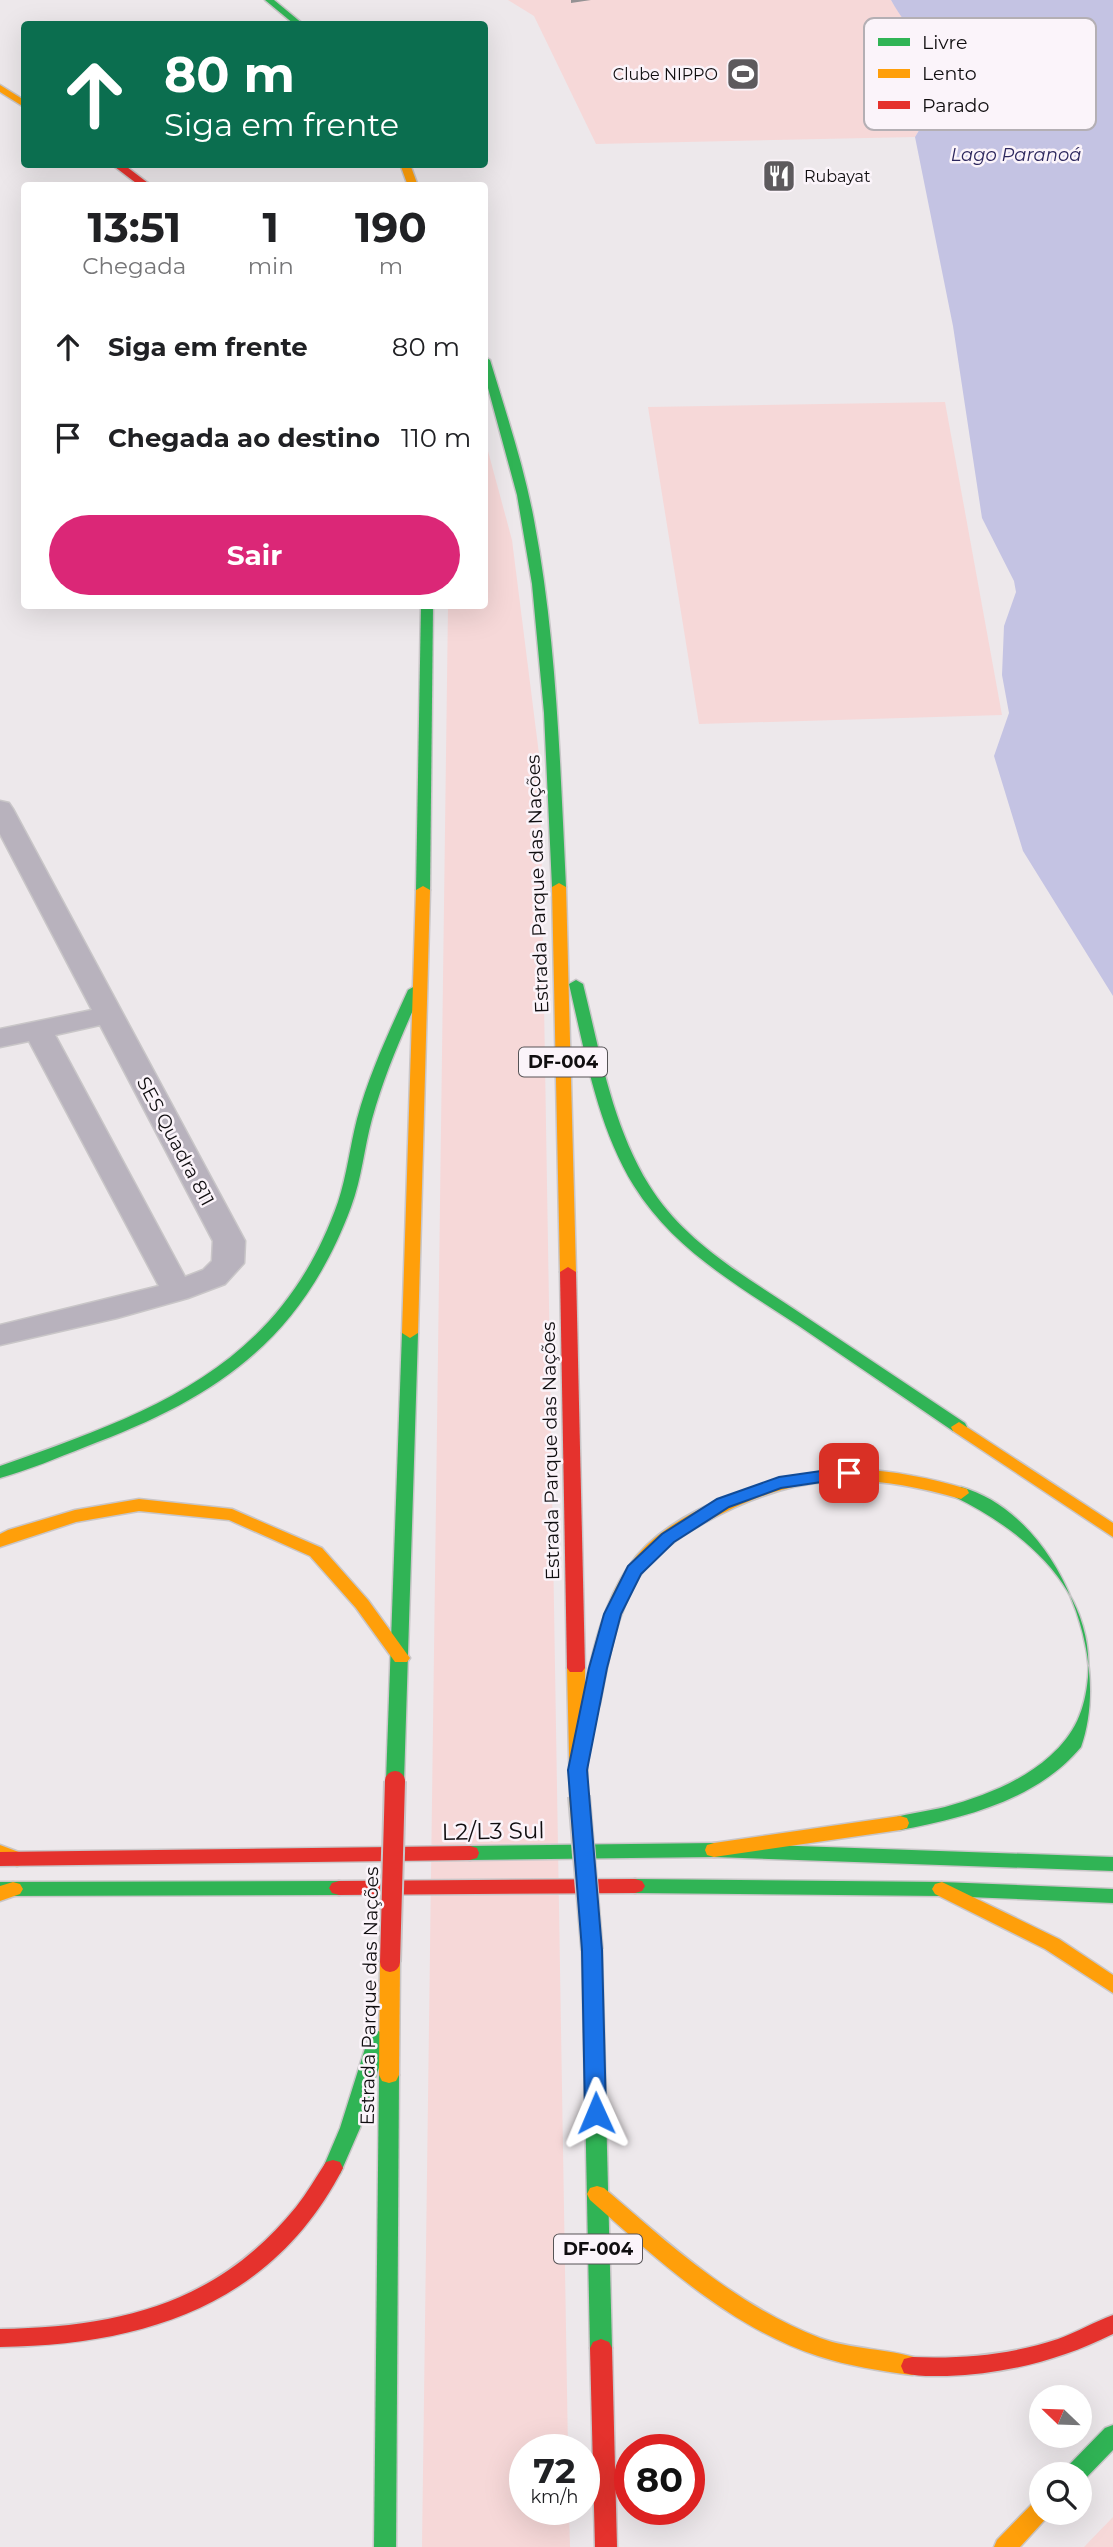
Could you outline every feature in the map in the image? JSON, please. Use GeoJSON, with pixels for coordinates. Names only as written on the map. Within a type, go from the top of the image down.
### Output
{"type":"FeatureCollection","features":[{"type":"Feature","properties":{"kind":"main road"},"geometry":{"type":"LineString","coordinates":[[269,0],[295,21]]}},
{"type":"Feature","properties":{"kind":"main road"},"geometry":{"type":"LineString","coordinates":[[0,88],[21,102]]}},
{"type":"Feature","properties":{"kind":"main road"},"geometry":{"type":"LineString","coordinates":[[122,168],[141,182]]}},
{"type":"Feature","properties":{"kind":"main road"},"geometry":{"type":"LineString","coordinates":[[397,168],[409,182]]}},
{"type":"Feature","properties":{"kind":"main road","name":"Estrada Parque das Nações"},"geometry":{"type":"LineString","coordinates":[[488,370],[517,469],[532,541],[551,689],[561,925],[577,1770],[592,1950],[606,2547]]}},
{"type":"Feature","properties":{"kind":"main road","name":"Estrada Parque das Nações"},"geometry":{"type":"LineString","coordinates":[[385,2547],[389,2007],[422,976],[427,609]]}},
{"type":"Feature","properties":{"kind":"main road"},"geometry":{"type":"LineString","coordinates":[[561,925],[608,1100],[626,1155],[653,1204],[684,1237],[732,1274],[1113,1531]]}},
{"type":"Feature","properties":{"kind":"main road"},"geometry":{"type":"LineString","coordinates":[[0,1472],[135,1424],[200,1392],[246,1359],[278,1328],[315,1275],[342,1209],[365,1119],[391,1039],[422,976]]}},
{"type":"Feature","properties":{"kind":"main road"},"geometry":{"type":"LineString","coordinates":[[577,1770],[612,1614],[634,1571],[668,1538],[723,1503],[768,1486],[779,1482],[849,1473],[908,1478],[965,1494],[1017,1524],[1054,1552],[1081,1583],[1094,1611],[1103,1647],[1100,1680],[1091,1715],[1067,1752],[1007,1792],[960,1809],[920,1820],[715,1850]]}},
{"type":"Feature","properties":{"kind":"main road"},"geometry":{"type":"LineString","coordinates":[[0,1541],[14,1534],[75,1516],[139,1505],[232,1516],[316,1552],[362,1604],[401,1658]]}},
{"type":"Feature","properties":{"kind":"main road","name":"L2/L3 Sul"},"geometry":{"type":"LineString","coordinates":[[0,1859],[715,1850],[1113,1864]]}},
{"type":"Feature","properties":{"kind":"main road"},"geometry":{"type":"LineString","coordinates":[[0,1852],[17,1859]]}},
{"type":"Feature","properties":{"kind":"main road"},"geometry":{"type":"LineString","coordinates":[[4,1891],[681,1886],[942,1889],[1113,1896]]}},
{"type":"Feature","properties":{"kind":"main road"},"geometry":{"type":"LineString","coordinates":[[942,1889],[1034,1933],[1091,1967],[1113,1985]]}},
{"type":"Feature","properties":{"kind":"main road"},"geometry":{"type":"LineString","coordinates":[[0,2338],[92,2334],[154,2317],[192,2302],[236,2279],[268,2252],[301,2218],[329,2175],[348,2132],[389,2007]]}},
{"type":"Feature","properties":{"kind":"main road"},"geometry":{"type":"LineString","coordinates":[[597,2194],[719,2296],[764,2325],[800,2343],[853,2357],[942,2369],[986,2366],[1037,2357],[1113,2324]]}},
{"type":"Feature","properties":{"kind":"main road"},"geometry":{"type":"LineString","coordinates":[[1087,2462],[1113,2435]]}},
{"type":"Feature","properties":{"kind":"main road"},"geometry":{"type":"LineString","coordinates":[[1005,2547],[1029,2522]]}},
{"type":"Feature","properties":{"kind":"street","name":"SES Quadra 811"},"geometry":{"type":"LineString","coordinates":[[0,809],[229,1241],[228,1263],[214,1277],[177,1291],[106,1311],[0,1335]]}},
{"type":"Feature","properties":{"kind":"street"},"geometry":{"type":"LineString","coordinates":[[0,1038],[109,1015]]}},
{"type":"Feature","properties":{"kind":"street"},"geometry":{"type":"LineString","coordinates":[[38,1030],[177,1291]]}},
{"type":"Feature","properties":{"kind":"shaded area","name":"Clube NIPPO"},"geometry":{"type":"Polygon","coordinates":[[[508,0],[891,0],[902,18],[864,18],[864,130],[919,130],[915,137],[596,144],[534,16],[508,0]]]}},
{"type":"Feature","properties":{"kind":"shaded area"},"geometry":{"type":"Polygon","coordinates":[[[945,402],[1002,715],[699,724],[648,407],[945,402]]]}},
{"type":"Feature","properties":{"kind":"shaded area"},"geometry":{"type":"Polygon","coordinates":[[[488,451],[512,540],[540,762],[568,2434],[509,2434],[509,2525],[569,2525],[570,2547],[422,2547],[448,609],[488,609],[488,451]]]}},
{"type":"Feature","properties":{"kind":"shaded area"},"geometry":{"type":"Polygon","coordinates":[[[1113,2517],[1113,2547],[1084,2547],[1113,2517]]]}},
{"type":"Feature","properties":{"kind":"water","name":"Lago Paranoá"},"geometry":{"type":"Polygon","coordinates":[[[891,0],[1113,0],[1113,996],[1023,851],[994,756],[1009,713],[1002,675],[1004,626],[1016,592],[1014,581],[982,518],[953,326],[915,137],[919,130],[1096,130],[1096,18],[903,18],[891,0]]]}},
{"type":"Feature","properties":{"kind":"traffic: fast"},"geometry":{"type":"LineString","coordinates":[[269,0],[295,21]]}},
{"type":"Feature","properties":{"kind":"traffic: fast"},"geometry":{"type":"LineString","coordinates":[[488,370],[523,495],[544,627],[559,887]]}},
{"type":"Feature","properties":{"kind":"traffic: fast"},"geometry":{"type":"LineString","coordinates":[[423,890],[427,609]]}},
{"type":"Feature","properties":{"kind":"traffic: fast"},"geometry":{"type":"LineString","coordinates":[[576,984],[609,1113],[629,1162],[655,1206],[711,1260],[959,1427]]}},
{"type":"Feature","properties":{"kind":"traffic: fast"},"geometry":{"type":"LineString","coordinates":[[0,1472],[161,1410],[206,1385],[247,1354],[283,1316],[315,1269],[342,1211],[370,1102],[415,990]]}},
{"type":"Feature","properties":{"kind":"traffic: fast"},"geometry":{"type":"LineString","coordinates":[[395,1781],[410,1333]]}},
{"type":"Feature","properties":{"kind":"traffic: fast"},"geometry":{"type":"LineString","coordinates":[[900,1823],[970,1807],[1036,1776],[1055,1762],[1076,1740],[1095,1697],[1098,1663],[1093,1630],[1082,1600],[1065,1572],[1043,1547],[1018,1526],[990,1507],[961,1493]]}},
{"type":"Feature","properties":{"kind":"traffic: fast"},"geometry":{"type":"LineString","coordinates":[[470,1853],[714,1850],[1113,1864]]}},
{"type":"Feature","properties":{"kind":"traffic: fast"},"geometry":{"type":"LineString","coordinates":[[635,1886],[942,1889],[1113,1896]]}},
{"type":"Feature","properties":{"kind":"traffic: fast"},"geometry":{"type":"LineString","coordinates":[[0,1889],[339,1888]]}},
{"type":"Feature","properties":{"kind":"traffic: fast"},"geometry":{"type":"LineString","coordinates":[[592,1950],[601,2348]]}},
{"type":"Feature","properties":{"kind":"traffic: fast"},"geometry":{"type":"LineString","coordinates":[[333,2168],[350,2128],[378,2039]]}},
{"type":"Feature","properties":{"kind":"traffic: fast"},"geometry":{"type":"LineString","coordinates":[[385,2547],[389,2075]]}},
{"type":"Feature","properties":{"kind":"traffic: fast"},"geometry":{"type":"LineString","coordinates":[[1087,2462],[1113,2435]]}},
{"type":"Feature","properties":{"kind":"traffic: slow"},"geometry":{"type":"LineString","coordinates":[[0,88],[21,102]]}},
{"type":"Feature","properties":{"kind":"traffic: slow"},"geometry":{"type":"LineString","coordinates":[[406,168],[412,182]]}},
{"type":"Feature","properties":{"kind":"traffic: slow"},"geometry":{"type":"LineString","coordinates":[[559,887],[568,1272]]}},
{"type":"Feature","properties":{"kind":"traffic: slow"},"geometry":{"type":"LineString","coordinates":[[410,1333],[423,890]]}},
{"type":"Feature","properties":{"kind":"traffic: slow"},"geometry":{"type":"LineString","coordinates":[[959,1427],[1113,1531]]}},
{"type":"Feature","properties":{"kind":"traffic: slow"},"geometry":{"type":"LineString","coordinates":[[591,1704],[606,1636],[625,1587],[652,1551],[690,1524],[754,1492],[822,1476],[891,1476],[926,1482],[961,1493]]}},
{"type":"Feature","properties":{"kind":"traffic: slow"},"geometry":{"type":"LineString","coordinates":[[0,1541],[14,1534],[75,1516],[139,1505],[232,1515],[316,1552],[362,1604],[401,1658]]}},
{"type":"Feature","properties":{"kind":"traffic: slow"},"geometry":{"type":"LineString","coordinates":[[576,1668],[579,1796]]}},
{"type":"Feature","properties":{"kind":"traffic: slow"},"geometry":{"type":"LineString","coordinates":[[579,1796],[592,1950]]}},
{"type":"Feature","properties":{"kind":"traffic: slow"},"geometry":{"type":"LineString","coordinates":[[714,1850],[900,1823]]}},
{"type":"Feature","properties":{"kind":"traffic: slow"},"geometry":{"type":"LineString","coordinates":[[0,1852],[17,1859]]}},
{"type":"Feature","properties":{"kind":"traffic: slow"},"geometry":{"type":"LineString","coordinates":[[0,1894],[13,1889]]}},
{"type":"Feature","properties":{"kind":"traffic: slow"},"geometry":{"type":"LineString","coordinates":[[942,1889],[1052,1944],[1113,1985]]}},
{"type":"Feature","properties":{"kind":"traffic: slow"},"geometry":{"type":"LineString","coordinates":[[389,2075],[390,1962]]}},
{"type":"Feature","properties":{"kind":"traffic: slow"},"geometry":{"type":"LineString","coordinates":[[597,2194],[704,2284],[778,2330],[819,2347],[863,2359],[912,2366]]}},
{"type":"Feature","properties":{"kind":"traffic: slow"},"geometry":{"type":"LineString","coordinates":[[1005,2547],[1029,2522]]}},
{"type":"Feature","properties":{"kind":"traffic: jam"},"geometry":{"type":"LineString","coordinates":[[122,168],[141,182]]}},
{"type":"Feature","properties":{"kind":"traffic: jam"},"geometry":{"type":"LineString","coordinates":[[568,1272],[576,1668]]}},
{"type":"Feature","properties":{"kind":"traffic: jam"},"geometry":{"type":"LineString","coordinates":[[390,1962],[395,1781]]}},
{"type":"Feature","properties":{"kind":"traffic: jam"},"geometry":{"type":"LineString","coordinates":[[0,1859],[470,1853]]}},
{"type":"Feature","properties":{"kind":"traffic: jam"},"geometry":{"type":"LineString","coordinates":[[339,1888],[635,1886]]}},
{"type":"Feature","properties":{"kind":"traffic: jam"},"geometry":{"type":"LineString","coordinates":[[0,2338],[51,2337],[100,2331],[147,2320],[192,2302],[234,2278],[272,2248],[305,2212],[333,2168]]}},
{"type":"Feature","properties":{"kind":"traffic: jam"},"geometry":{"type":"LineString","coordinates":[[912,2366],[964,2366],[1015,2360],[1065,2346],[1113,2324]]}},
{"type":"Feature","properties":{"kind":"traffic: jam"},"geometry":{"type":"LineString","coordinates":[[601,2348],[606,2547]]}},
{"type":"Feature","properties":{"kind":"place","name":"Clube NIPPO"},"geometry":{"type":"Point","coordinates":[743,74]}},
{"type":"Feature","properties":{"kind":"place","name":"Rubayat"},"geometry":{"type":"Point","coordinates":[779,176]}},
{"type":"Feature","properties":{"kind":"route"},"geometry":{"type":"LineString","coordinates":[[596,2113],[592,1950],[577,1770],[612,1614],[634,1571],[668,1538],[723,1503],[779,1482],[849,1473]]}}]}
